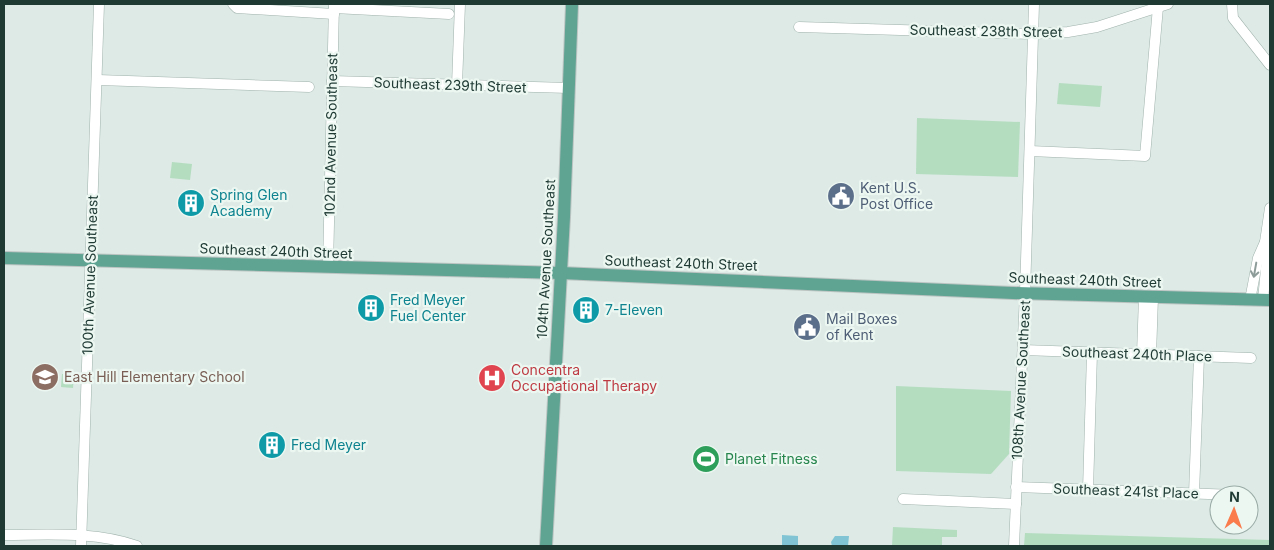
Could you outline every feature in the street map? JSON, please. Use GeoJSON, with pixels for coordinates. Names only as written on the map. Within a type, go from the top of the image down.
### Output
{"type":"FeatureCollection","features":[{"type":"Feature","properties":{"kind":"main road","name":"104th Avenue Southeast"},"geometry":{"type":"LineString","coordinates":[[546,546],[561,273],[572,4]]}},
{"type":"Feature","properties":{"kind":"main road","name":"Southeast 240th Street"},"geometry":{"type":"LineString","coordinates":[[4,258],[561,273],[1025,293],[1261,300]]}},
{"type":"Feature","properties":{"kind":"street","name":"100th Avenue Southeast"},"geometry":{"type":"LineString","coordinates":[[82,546],[99,4]]}},
{"type":"Feature","properties":{"kind":"street"},"geometry":{"type":"LineString","coordinates":[[233,4],[237,8],[302,8],[449,14]]}},
{"type":"Feature","properties":{"kind":"street"},"geometry":{"type":"LineString","coordinates":[[458,85],[460,4]]}},
{"type":"Feature","properties":{"kind":"street","name":"108th Avenue Southeast"},"geometry":{"type":"LineString","coordinates":[[1014,546],[1025,293],[1034,4]]}},
{"type":"Feature","properties":{"kind":"street","name":"Southeast 238th Street"},"geometry":{"type":"LineString","coordinates":[[799,27],[1033,34],[1068,32],[1097,27],[1168,4]]}},
{"type":"Feature","properties":{"kind":"street"},"geometry":{"type":"LineString","coordinates":[[1226,4],[1232,4],[1233,18],[1270,65]]}},
{"type":"Feature","properties":{"kind":"street"},"geometry":{"type":"LineString","coordinates":[[1030,152],[1145,156],[1158,7]]}},
{"type":"Feature","properties":{"kind":"street","name":"102nd Avenue Southeast"},"geometry":{"type":"LineString","coordinates":[[328,267],[334,9]]}},
{"type":"Feature","properties":{"kind":"street"},"geometry":{"type":"LineString","coordinates":[[98,80],[309,86]]}},
{"type":"Feature","properties":{"kind":"street"},"geometry":{"type":"LineString","coordinates":[[320,87],[332,84]]}},
{"type":"Feature","properties":{"kind":"street","name":"Southeast 239th Street"},"geometry":{"type":"LineString","coordinates":[[332,84],[569,88]]}},
{"type":"Feature","properties":{"kind":"street"},"geometry":{"type":"LineString","coordinates":[[1261,300],[1258,258],[1265,242],[1270,208]]}},
{"type":"Feature","properties":{"kind":"street"},"geometry":{"type":"LineString","coordinates":[[1146,355],[1148,297]]}},
{"type":"Feature","properties":{"kind":"street","name":"Southeast 240th Place"},"geometry":{"type":"LineString","coordinates":[[1022,350],[1251,358]]}},
{"type":"Feature","properties":{"kind":"street"},"geometry":{"type":"LineString","coordinates":[[1088,490],[1092,353]]}},
{"type":"Feature","properties":{"kind":"street"},"geometry":{"type":"LineString","coordinates":[[1194,494],[1198,356]]}},
{"type":"Feature","properties":{"kind":"street","name":"Southeast 241st Place"},"geometry":{"type":"LineString","coordinates":[[1016,487],[1209,494]]}},
{"type":"Feature","properties":{"kind":"street"},"geometry":{"type":"LineString","coordinates":[[903,499],[1016,504]]}},
{"type":"Feature","properties":{"kind":"street"},"geometry":{"type":"LineString","coordinates":[[4,535],[82,535],[106,538],[136,546]]}},
{"type":"Feature","properties":{"kind":"green space"},"geometry":{"type":"Polygon","coordinates":[[[1059,83],[1102,86],[1100,107],[1057,104],[1059,83]]]}},
{"type":"Feature","properties":{"kind":"green space"},"geometry":{"type":"Polygon","coordinates":[[[917,118],[1020,122],[1018,177],[916,174],[917,118]]]}},
{"type":"Feature","properties":{"kind":"green space"},"geometry":{"type":"Polygon","coordinates":[[[172,162],[192,164],[190,180],[170,178],[172,162]]]}},
{"type":"Feature","properties":{"kind":"green space"},"geometry":{"type":"Polygon","coordinates":[[[62,374],[74,374],[73,388],[61,387],[62,374]]]}},
{"type":"Feature","properties":{"kind":"green space"},"geometry":{"type":"Polygon","coordinates":[[[896,386],[1011,391],[1009,454],[991,474],[896,471],[896,386]]]}},
{"type":"Feature","properties":{"kind":"green space"},"geometry":{"type":"Polygon","coordinates":[[[893,527],[957,530],[957,537],[942,537],[942,546],[892,546],[893,527]]]}},
{"type":"Feature","properties":{"kind":"green space"},"geometry":{"type":"Polygon","coordinates":[[[1025,533],[1270,540],[1270,546],[1024,546],[1025,533]]]}},
{"type":"Feature","properties":{"kind":"water"},"geometry":{"type":"Polygon","coordinates":[[[782,535],[798,536],[798,546],[782,546],[782,535]]]}},
{"type":"Feature","properties":{"kind":"water"},"geometry":{"type":"Polygon","coordinates":[[[835,536],[849,536],[848,546],[832,546],[831,542],[835,536]]]}},
{"type":"Feature","properties":{"kind":"place","name":"Kent U.S. Post Office"},"geometry":{"type":"Point","coordinates":[841,196]}},
{"type":"Feature","properties":{"kind":"place","name":"Spring Glen Academy"},"geometry":{"type":"Point","coordinates":[191,203]}},
{"type":"Feature","properties":{"kind":"place","name":"Fred Meyer Fuel Center"},"geometry":{"type":"Point","coordinates":[371,308]}},
{"type":"Feature","properties":{"kind":"place","name":"7-Eleven"},"geometry":{"type":"Point","coordinates":[586,310]}},
{"type":"Feature","properties":{"kind":"place","name":"Mail Boxes of Kent"},"geometry":{"type":"Point","coordinates":[807,327]}},
{"type":"Feature","properties":{"kind":"place","name":"East Hill Elementary School"},"geometry":{"type":"Point","coordinates":[45,377]}},
{"type":"Feature","properties":{"kind":"place","name":"Concentra Occupational Therapy"},"geometry":{"type":"Point","coordinates":[492,378]}},
{"type":"Feature","properties":{"kind":"place","name":"Fred Meyer"},"geometry":{"type":"Point","coordinates":[272,445]}},
{"type":"Feature","properties":{"kind":"place","name":"Planet Fitness"},"geometry":{"type":"Point","coordinates":[706,459]}}]}
